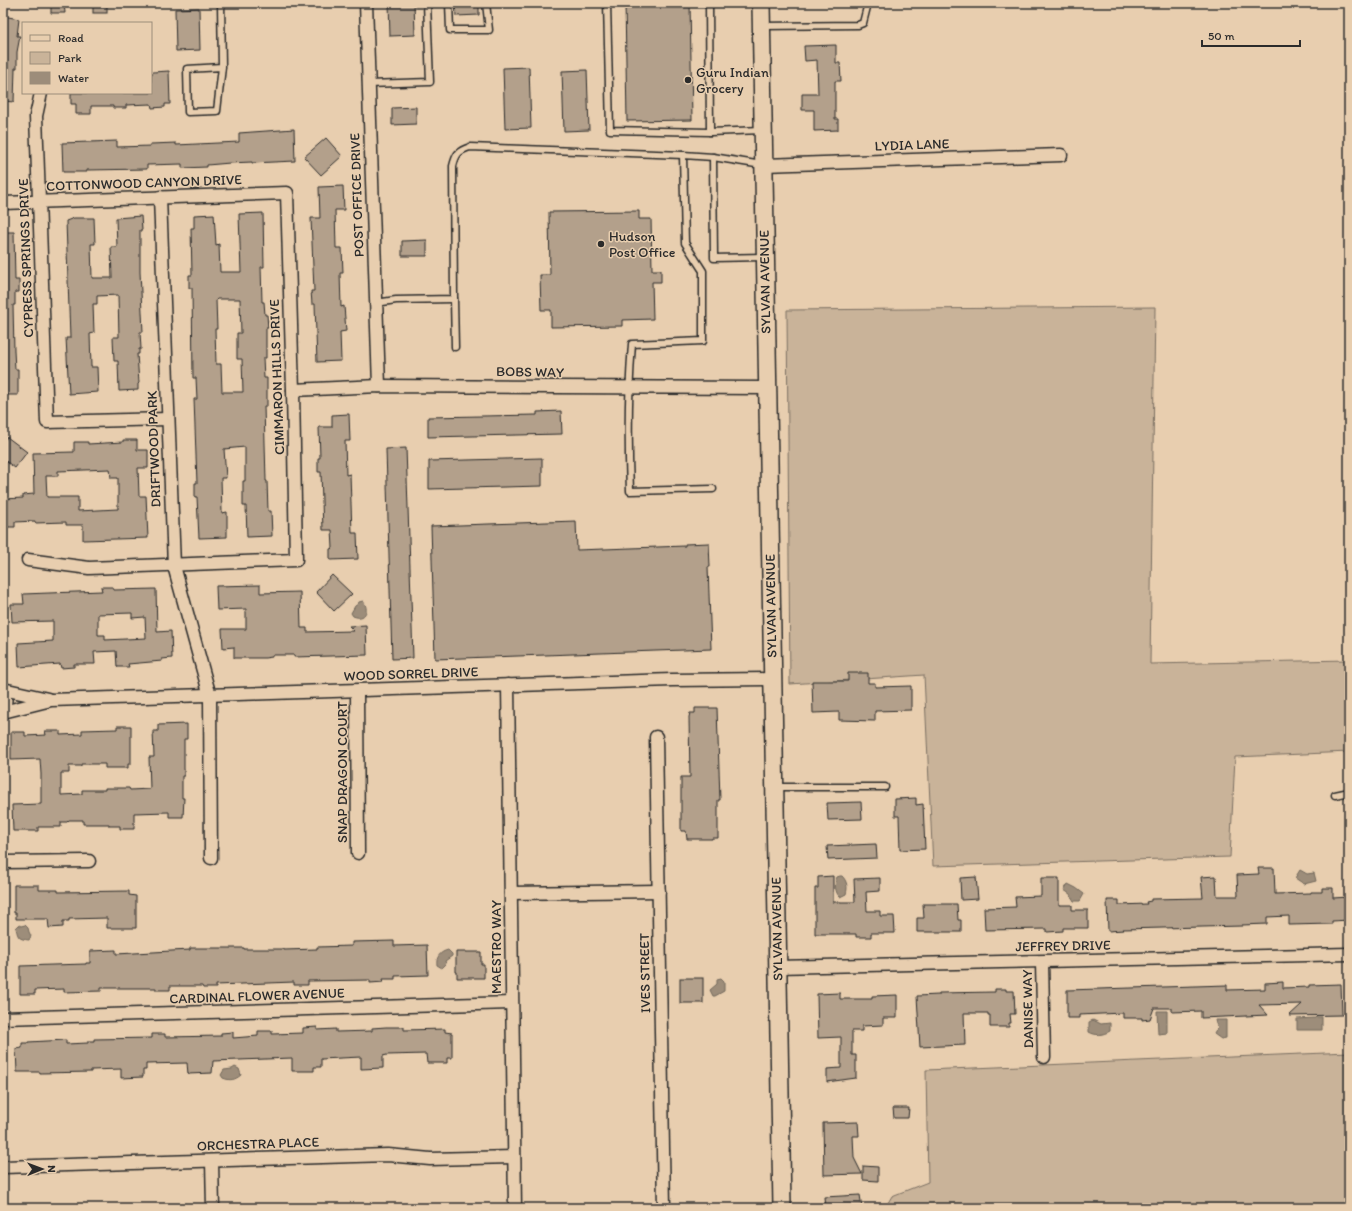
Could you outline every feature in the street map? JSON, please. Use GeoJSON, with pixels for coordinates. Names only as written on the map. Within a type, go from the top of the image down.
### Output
{"type":"FeatureCollection","features":[{"type":"Feature","properties":{"kind":"main road","name":"SYLVAN AVENUE"},"geometry":{"type":"LineString","coordinates":[[761,3],[782,1208]]}},
{"type":"Feature","properties":{"kind":"street","name":"POST OFFICE DRIVE"},"geometry":{"type":"LineString","coordinates":[[366,3],[379,386]]}},
{"type":"Feature","properties":{"kind":"street","name":"CYPRESS SPRINGS DRIVE"},"geometry":{"type":"LineString","coordinates":[[41,94],[36,116],[47,422],[168,419]]}},
{"type":"Feature","properties":{"kind":"street","name":"LYDIA LANE"},"geometry":{"type":"LineString","coordinates":[[764,165],[1061,155]]}},
{"type":"Feature","properties":{"kind":"street","name":"COTTONWOOD CANYON DRIVE"},"geometry":{"type":"LineString","coordinates":[[3,203],[287,193]]}},
{"type":"Feature","properties":{"kind":"street","name":"CIMMARON HILLS DRIVE"},"geometry":{"type":"LineString","coordinates":[[174,566],[296,560],[287,193]]}},
{"type":"Feature","properties":{"kind":"street","name":"DRIFTWOOD PARK"},"geometry":{"type":"LineString","coordinates":[[160,197],[174,566],[210,696],[211,858]]}},
{"type":"Feature","properties":{"kind":"street","name":"BOBS WAY"},"geometry":{"type":"LineString","coordinates":[[293,390],[379,386],[767,388]]}},
{"type":"Feature","properties":{"kind":"street"},"geometry":{"type":"LineString","coordinates":[[28,560],[89,568],[174,566]]}},
{"type":"Feature","properties":{"kind":"street","name":"WOOD SORREL DRIVE"},"geometry":{"type":"LineString","coordinates":[[3,712],[51,700],[672,680],[772,679]]}},
{"type":"Feature","properties":{"kind":"street","name":"MAESTRO WAY"},"geometry":{"type":"LineString","coordinates":[[508,685],[513,1157],[515,1208]]}},
{"type":"Feature","properties":{"kind":"street","name":"WOOD SORREL DRIVE"},"geometry":{"type":"LineString","coordinates":[[3,689],[51,700]]}},
{"type":"Feature","properties":{"kind":"street","name":"SNAP DRAGON COURT"},"geometry":{"type":"LineString","coordinates":[[357,691],[358,853]]}},
{"type":"Feature","properties":{"kind":"street"},"geometry":{"type":"LineString","coordinates":[[3,696],[3,708]]}},
{"type":"Feature","properties":{"kind":"street","name":"IVES STREET"},"geometry":{"type":"LineString","coordinates":[[656,737],[664,1208]]}},
{"type":"Feature","properties":{"kind":"street"},"geometry":{"type":"LineString","coordinates":[[3,862],[89,860]]}},
{"type":"Feature","properties":{"kind":"street"},"geometry":{"type":"LineString","coordinates":[[511,893],[659,891]]}},
{"type":"Feature","properties":{"kind":"street","name":"JEFFREY DRIVE"},"geometry":{"type":"LineString","coordinates":[[777,967],[1349,954]]}},
{"type":"Feature","properties":{"kind":"street","name":"DANISE WAY"},"geometry":{"type":"LineString","coordinates":[[1042,962],[1044,1057]]}},
{"type":"Feature","properties":{"kind":"street","name":"CARDINAL FLOWER AVENUE"},"geometry":{"type":"LineString","coordinates":[[3,1018],[511,1003]]}},
{"type":"Feature","properties":{"kind":"street","name":"ORCHESTRA PLACE"},"geometry":{"type":"LineString","coordinates":[[3,1167],[388,1155],[430,1159],[513,1157]]}},
{"type":"Feature","properties":{"kind":"street"},"geometry":{"type":"LineString","coordinates":[[212,1160],[213,1208]]}},
{"type":"Feature","properties":{"kind":"lane"},"geometry":{"type":"LineString","coordinates":[[221,3],[222,67],[217,112],[188,112],[187,69],[222,67]]}},
{"type":"Feature","properties":{"kind":"lane"},"geometry":{"type":"LineString","coordinates":[[368,84],[430,82],[427,3]]}},
{"type":"Feature","properties":{"kind":"lane"},"geometry":{"type":"LineString","coordinates":[[449,3],[450,30],[489,30],[486,3]]}},
{"type":"Feature","properties":{"kind":"lane"},"geometry":{"type":"LineString","coordinates":[[607,3],[610,130],[710,132],[763,130]]}},
{"type":"Feature","properties":{"kind":"lane"},"geometry":{"type":"LineString","coordinates":[[709,3],[710,132]]}},
{"type":"Feature","properties":{"kind":"lane"},"geometry":{"type":"LineString","coordinates":[[761,26],[858,25],[863,23],[868,3]]}},
{"type":"Feature","properties":{"kind":"lane"},"geometry":{"type":"LineString","coordinates":[[455,347],[453,166],[455,156],[461,150],[470,147],[683,155],[713,157],[764,165]]}},
{"type":"Feature","properties":{"kind":"lane"},"geometry":{"type":"LineString","coordinates":[[683,155],[684,243],[703,271],[703,341],[632,344],[628,388],[630,491],[713,489]]}},
{"type":"Feature","properties":{"kind":"lane"},"geometry":{"type":"LineString","coordinates":[[713,157],[714,258],[765,256]]}},
{"type":"Feature","properties":{"kind":"lane"},"geometry":{"type":"LineString","coordinates":[[376,302],[396,300],[454,299]]}},
{"type":"Feature","properties":{"kind":"lane"},"geometry":{"type":"LineString","coordinates":[[774,787],[885,787]]}},
{"type":"Feature","properties":{"kind":"lane"},"geometry":{"type":"LineString","coordinates":[[1336,795],[1349,792]]}},
{"type":"Feature","properties":{"kind":"green space"},"geometry":{"type":"Polygon","coordinates":[[[1155,307],[1150,664],[1349,660],[1349,752],[1235,757],[1230,857],[933,866],[924,675],[790,684],[787,310],[1155,307]]]}},
{"type":"Feature","properties":{"kind":"green space"},"geometry":{"type":"Polygon","coordinates":[[[1349,1052],[1349,1208],[885,1208],[892,1196],[928,1182],[926,1070],[1349,1052]]]}},
{"type":"Feature","properties":{"kind":"water"},"geometry":{"type":"Polygon","coordinates":[[[363,601],[366,608],[365,614],[361,617],[353,616],[351,613],[355,606],[359,602],[363,601]]]}},
{"type":"Feature","properties":{"kind":"water"},"geometry":{"type":"Polygon","coordinates":[[[1300,870],[1307,874],[1314,873],[1316,881],[1304,884],[1295,878],[1300,870]]]}},
{"type":"Feature","properties":{"kind":"water"},"geometry":{"type":"Polygon","coordinates":[[[842,876],[845,880],[847,887],[846,894],[840,897],[837,893],[835,885],[837,877],[842,876]]]}},
{"type":"Feature","properties":{"kind":"water"},"geometry":{"type":"Polygon","coordinates":[[[1068,884],[1084,894],[1080,901],[1074,901],[1070,894],[1064,890],[1068,884]]]}},
{"type":"Feature","properties":{"kind":"water"},"geometry":{"type":"Polygon","coordinates":[[[19,925],[25,925],[28,928],[31,936],[29,940],[18,936],[16,928],[19,925]]]}},
{"type":"Feature","properties":{"kind":"water"},"geometry":{"type":"Polygon","coordinates":[[[448,950],[452,956],[445,961],[446,964],[442,968],[437,965],[438,957],[443,952],[448,950]]]}},
{"type":"Feature","properties":{"kind":"water"},"geometry":{"type":"Polygon","coordinates":[[[721,978],[724,981],[724,991],[713,996],[710,990],[717,984],[717,979],[721,978]]]}},
{"type":"Feature","properties":{"kind":"water"},"geometry":{"type":"Polygon","coordinates":[[[1157,1011],[1167,1011],[1167,1033],[1158,1034],[1157,1011]]]}},
{"type":"Feature","properties":{"kind":"water"},"geometry":{"type":"Polygon","coordinates":[[[1322,1017],[1322,1030],[1297,1030],[1297,1019],[1322,1017]]]}},
{"type":"Feature","properties":{"kind":"water"},"geometry":{"type":"Polygon","coordinates":[[[1093,1020],[1101,1024],[1110,1023],[1110,1031],[1100,1034],[1089,1032],[1089,1022],[1093,1020]]]}},
{"type":"Feature","properties":{"kind":"water"},"geometry":{"type":"Polygon","coordinates":[[[1215,1020],[1226,1020],[1226,1038],[1221,1039],[1214,1034],[1218,1027],[1215,1020]]]}},
{"type":"Feature","properties":{"kind":"water"},"geometry":{"type":"Polygon","coordinates":[[[235,1067],[239,1069],[241,1075],[232,1080],[223,1078],[221,1075],[224,1070],[235,1067]]]}},
{"type":"Feature","properties":{"kind":"building"},"geometry":{"type":"Polygon","coordinates":[[[51,3],[64,3],[65,13],[51,13],[51,3]]]}},
{"type":"Feature","properties":{"kind":"building"},"geometry":{"type":"Polygon","coordinates":[[[93,3],[107,3],[107,13],[93,13],[93,3]]]}},
{"type":"Feature","properties":{"kind":"building"},"geometry":{"type":"Polygon","coordinates":[[[389,3],[414,3],[415,35],[390,36],[389,3]]]}},
{"type":"Feature","properties":{"kind":"building"},"geometry":{"type":"Polygon","coordinates":[[[455,3],[479,3],[479,15],[456,16],[455,3]]]}},
{"type":"Feature","properties":{"kind":"building"},"geometry":{"type":"Polygon","coordinates":[[[625,3],[690,3],[692,120],[627,121],[625,3]]]}},
{"type":"Feature","properties":{"kind":"building"},"geometry":{"type":"Polygon","coordinates":[[[199,8],[200,50],[176,51],[175,9],[199,8]]]}},
{"type":"Feature","properties":{"kind":"building"},"geometry":{"type":"Polygon","coordinates":[[[3,16],[19,19],[17,36],[20,36],[17,52],[17,68],[15,68],[14,102],[3,101],[3,16]]]}},
{"type":"Feature","properties":{"kind":"building"},"geometry":{"type":"Polygon","coordinates":[[[836,45],[836,63],[840,63],[841,81],[835,81],[835,119],[838,119],[838,130],[814,131],[814,110],[802,110],[802,94],[818,94],[817,60],[805,61],[804,46],[836,45]]]}},
{"type":"Feature","properties":{"kind":"building"},"geometry":{"type":"Polygon","coordinates":[[[529,67],[531,128],[505,129],[503,68],[529,67]]]}},
{"type":"Feature","properties":{"kind":"building"},"geometry":{"type":"Polygon","coordinates":[[[587,70],[589,130],[564,131],[562,71],[587,70]]]}},
{"type":"Feature","properties":{"kind":"building"},"geometry":{"type":"Polygon","coordinates":[[[169,71],[170,104],[165,104],[165,107],[152,108],[151,104],[126,105],[126,108],[113,108],[113,106],[91,106],[91,114],[76,114],[76,104],[71,104],[71,94],[152,94],[153,72],[169,71]]]}},
{"type":"Feature","properties":{"kind":"building"},"geometry":{"type":"Polygon","coordinates":[[[416,107],[416,124],[392,125],[392,108],[416,107]]]}},
{"type":"Feature","properties":{"kind":"building"},"geometry":{"type":"Polygon","coordinates":[[[294,129],[295,161],[230,163],[207,165],[207,167],[182,168],[182,164],[147,165],[147,169],[63,172],[62,143],[117,141],[117,147],[151,146],[151,144],[176,143],[176,145],[239,142],[239,133],[294,129]]]}},
{"type":"Feature","properties":{"kind":"building"},"geometry":{"type":"Polygon","coordinates":[[[326,138],[342,156],[321,175],[304,157],[326,138]]]}},
{"type":"Feature","properties":{"kind":"building"},"geometry":{"type":"Polygon","coordinates":[[[343,186],[344,210],[335,210],[336,248],[342,248],[343,273],[340,273],[341,307],[344,306],[346,331],[340,332],[341,361],[317,362],[315,304],[312,304],[311,291],[314,291],[311,218],[320,218],[319,187],[343,186]]]}},
{"type":"Feature","properties":{"kind":"building","name":"Hudson Post Office"},"geometry":{"type":"Polygon","coordinates":[[[639,211],[639,219],[651,219],[652,270],[661,270],[661,282],[652,282],[653,319],[622,320],[622,326],[551,327],[551,310],[541,310],[540,275],[550,275],[549,212],[639,211]]]}},
{"type":"Feature","properties":{"kind":"building"},"geometry":{"type":"Polygon","coordinates":[[[263,213],[264,267],[261,267],[262,302],[264,302],[265,315],[267,315],[268,328],[266,328],[266,358],[263,358],[264,378],[267,378],[267,406],[264,406],[266,481],[268,511],[271,511],[272,536],[247,537],[246,506],[243,506],[245,447],[224,449],[226,478],[221,478],[222,513],[227,512],[227,537],[199,538],[197,497],[195,497],[195,483],[197,483],[194,399],[197,399],[196,378],[193,378],[192,288],[189,288],[189,275],[192,275],[191,228],[194,228],[194,215],[214,214],[216,245],[219,244],[220,272],[241,272],[239,214],[263,213]],[[240,299],[216,300],[216,364],[221,364],[222,392],[243,392],[242,359],[237,359],[237,333],[241,333],[240,299]]]}},
{"type":"Feature","properties":{"kind":"building"},"geometry":{"type":"Polygon","coordinates":[[[141,216],[142,230],[140,230],[140,272],[143,332],[140,332],[141,349],[139,349],[139,354],[137,354],[138,390],[119,391],[118,361],[114,361],[113,337],[119,337],[118,295],[97,296],[97,304],[93,304],[94,333],[90,334],[91,367],[97,367],[98,392],[69,394],[66,338],[70,338],[66,221],[74,218],[94,218],[95,244],[91,244],[92,278],[112,278],[111,247],[117,247],[116,218],[141,216]]]}},
{"type":"Feature","properties":{"kind":"building"},"geometry":{"type":"Polygon","coordinates":[[[3,232],[14,232],[15,280],[19,280],[19,292],[15,292],[15,305],[13,305],[15,369],[18,369],[18,395],[3,395],[3,232]]]}},
{"type":"Feature","properties":{"kind":"building"},"geometry":{"type":"Polygon","coordinates":[[[427,240],[427,256],[402,256],[402,241],[427,240]]]}},
{"type":"Feature","properties":{"kind":"building"},"geometry":{"type":"Polygon","coordinates":[[[561,411],[562,434],[428,437],[428,417],[537,415],[537,412],[561,411]]]}},
{"type":"Feature","properties":{"kind":"building"},"geometry":{"type":"Polygon","coordinates":[[[349,414],[350,441],[345,441],[346,475],[350,474],[352,533],[357,533],[358,559],[330,560],[330,549],[333,548],[332,530],[323,530],[321,472],[318,472],[318,458],[320,458],[319,427],[332,427],[332,415],[349,414]]]}},
{"type":"Feature","properties":{"kind":"building"},"geometry":{"type":"Polygon","coordinates":[[[7,437],[27,452],[15,468],[3,459],[3,442],[7,437]]]}},
{"type":"Feature","properties":{"kind":"building"},"geometry":{"type":"Polygon","coordinates":[[[123,440],[137,440],[137,450],[148,450],[148,468],[138,468],[139,496],[146,496],[148,538],[83,540],[83,525],[66,525],[66,522],[15,522],[15,527],[3,527],[3,499],[23,498],[23,495],[34,494],[33,453],[74,452],[74,442],[88,442],[88,444],[123,442],[123,440]],[[110,469],[58,471],[58,476],[46,476],[47,497],[78,497],[78,511],[118,509],[118,478],[111,478],[110,469]]]}},
{"type":"Feature","properties":{"kind":"building"},"geometry":{"type":"Polygon","coordinates":[[[406,448],[413,658],[392,659],[386,449],[406,448]]]}},
{"type":"Feature","properties":{"kind":"building"},"geometry":{"type":"Polygon","coordinates":[[[542,458],[542,486],[429,489],[429,461],[542,458]]]}},
{"type":"Feature","properties":{"kind":"building"},"geometry":{"type":"Polygon","coordinates":[[[576,521],[577,550],[685,546],[685,544],[709,543],[710,567],[708,567],[711,649],[435,659],[431,526],[576,521]]]}},
{"type":"Feature","properties":{"kind":"building"},"geometry":{"type":"Polygon","coordinates":[[[332,575],[352,594],[334,611],[316,592],[332,575]]]}},
{"type":"Feature","properties":{"kind":"building"},"geometry":{"type":"Polygon","coordinates":[[[260,585],[260,593],[300,592],[301,628],[307,628],[307,632],[354,631],[349,626],[366,625],[367,655],[294,657],[294,655],[272,655],[272,657],[265,658],[234,658],[234,647],[223,648],[222,629],[246,629],[246,609],[217,610],[216,586],[260,585]]]}},
{"type":"Feature","properties":{"kind":"building"},"geometry":{"type":"Polygon","coordinates":[[[101,587],[113,587],[114,590],[156,589],[157,632],[171,631],[172,658],[162,659],[162,661],[128,664],[129,667],[117,667],[116,651],[94,652],[95,664],[74,664],[74,667],[61,668],[60,664],[19,667],[18,643],[53,641],[53,621],[12,622],[11,604],[24,604],[23,594],[102,591],[101,587]],[[132,613],[98,614],[98,635],[105,635],[105,640],[146,638],[145,617],[132,618],[132,613]]]}},
{"type":"Feature","properties":{"kind":"building"},"geometry":{"type":"Polygon","coordinates":[[[848,673],[868,673],[868,683],[875,683],[875,687],[911,686],[911,710],[875,711],[875,721],[839,720],[839,712],[813,713],[812,681],[848,681],[848,673]]]}},
{"type":"Feature","properties":{"kind":"building"},"geometry":{"type":"Polygon","coordinates":[[[695,708],[717,708],[720,800],[718,800],[718,838],[712,839],[687,839],[686,831],[681,831],[681,777],[690,777],[689,717],[690,713],[695,713],[695,708]]]}},
{"type":"Feature","properties":{"kind":"building"},"geometry":{"type":"Polygon","coordinates":[[[187,724],[187,739],[184,739],[184,776],[182,776],[182,798],[184,798],[183,817],[169,817],[169,812],[134,813],[134,829],[120,829],[120,826],[109,826],[109,824],[83,824],[83,820],[69,820],[67,822],[61,822],[61,827],[38,827],[38,831],[13,831],[12,805],[41,804],[41,774],[40,759],[11,760],[11,732],[25,732],[25,736],[46,735],[45,731],[60,731],[60,735],[82,734],[82,730],[117,729],[117,726],[131,726],[131,764],[128,764],[128,768],[105,768],[105,764],[81,764],[81,766],[69,766],[69,773],[61,773],[61,795],[82,794],[82,790],[105,790],[105,788],[129,788],[130,790],[150,789],[149,757],[154,757],[153,731],[158,731],[158,725],[187,724]]]}},
{"type":"Feature","properties":{"kind":"building"},"geometry":{"type":"Polygon","coordinates":[[[916,798],[916,805],[923,804],[925,849],[900,850],[899,816],[895,816],[895,799],[916,798]]]}},
{"type":"Feature","properties":{"kind":"building"},"geometry":{"type":"Polygon","coordinates":[[[861,802],[862,819],[828,820],[827,803],[861,802]]]}},
{"type":"Feature","properties":{"kind":"building"},"geometry":{"type":"Polygon","coordinates":[[[876,844],[877,858],[828,860],[827,846],[876,844]]]}},
{"type":"Feature","properties":{"kind":"building"},"geometry":{"type":"Polygon","coordinates":[[[1258,868],[1274,868],[1275,894],[1322,892],[1322,888],[1333,888],[1333,898],[1349,897],[1349,920],[1332,921],[1332,924],[1289,925],[1289,916],[1267,917],[1267,924],[1123,929],[1124,930],[1108,931],[1107,900],[1119,900],[1119,905],[1147,904],[1146,902],[1151,901],[1151,899],[1203,898],[1201,877],[1216,876],[1217,896],[1238,896],[1237,875],[1259,874],[1258,868]]]}},
{"type":"Feature","properties":{"kind":"building"},"geometry":{"type":"Polygon","coordinates":[[[833,876],[833,902],[855,902],[854,879],[880,878],[880,891],[866,892],[867,911],[880,911],[880,916],[894,916],[895,933],[871,933],[871,937],[856,937],[856,934],[815,934],[815,888],[818,888],[818,877],[833,876]]]}},
{"type":"Feature","properties":{"kind":"building"},"geometry":{"type":"Polygon","coordinates":[[[976,877],[978,899],[961,900],[960,878],[976,877]]]}},
{"type":"Feature","properties":{"kind":"building"},"geometry":{"type":"Polygon","coordinates":[[[1041,878],[1059,878],[1059,905],[1072,905],[1072,910],[1088,910],[1088,928],[1063,928],[1063,931],[1047,932],[1047,929],[985,930],[984,908],[1016,907],[1015,897],[1041,896],[1041,878]]]}},
{"type":"Feature","properties":{"kind":"building"},"geometry":{"type":"Polygon","coordinates":[[[14,885],[39,885],[39,890],[58,890],[58,892],[129,891],[129,895],[136,896],[136,928],[107,928],[107,918],[69,919],[69,921],[63,921],[63,927],[49,928],[48,919],[16,919],[16,913],[14,913],[14,885]]]}},
{"type":"Feature","properties":{"kind":"building"},"geometry":{"type":"Polygon","coordinates":[[[923,904],[957,904],[958,920],[961,920],[961,932],[917,932],[917,918],[924,918],[923,904]]]}},
{"type":"Feature","properties":{"kind":"building"},"geometry":{"type":"Polygon","coordinates":[[[394,941],[394,946],[427,945],[428,975],[395,976],[395,979],[383,979],[384,982],[370,983],[370,980],[308,981],[308,985],[294,985],[294,982],[216,985],[216,988],[203,988],[202,986],[170,986],[170,990],[156,990],[156,988],[101,988],[101,991],[64,992],[64,989],[35,990],[35,994],[20,994],[20,966],[86,964],[90,963],[90,951],[116,950],[116,954],[190,950],[190,948],[284,950],[317,949],[317,947],[352,946],[352,942],[394,941]]]}},
{"type":"Feature","properties":{"kind":"building"},"geometry":{"type":"Polygon","coordinates":[[[456,952],[481,952],[481,964],[484,964],[484,978],[457,978],[456,952]]]}},
{"type":"Feature","properties":{"kind":"building"},"geometry":{"type":"Polygon","coordinates":[[[680,978],[703,978],[703,1003],[680,1003],[680,978]]]}},
{"type":"Feature","properties":{"kind":"building"},"geometry":{"type":"Polygon","coordinates":[[[1283,982],[1283,988],[1309,987],[1309,985],[1341,984],[1342,1015],[1289,1016],[1302,1004],[1259,1005],[1268,1015],[1201,1018],[1201,1011],[1172,1012],[1172,1008],[1154,1008],[1150,1019],[1142,1020],[1142,1018],[1123,1018],[1123,1013],[1079,1015],[1079,1018],[1067,1018],[1067,990],[1227,985],[1227,990],[1265,989],[1265,983],[1283,982]]]}},
{"type":"Feature","properties":{"kind":"building"},"geometry":{"type":"Polygon","coordinates":[[[995,989],[1014,991],[1015,1014],[1010,1014],[1011,1023],[1009,1023],[1009,1027],[990,1027],[990,1015],[988,1015],[988,1013],[964,1013],[965,1045],[920,1047],[917,996],[939,995],[939,993],[995,992],[995,989]]]}},
{"type":"Feature","properties":{"kind":"building"},"geometry":{"type":"Polygon","coordinates":[[[840,993],[840,999],[872,999],[872,996],[897,995],[897,1018],[883,1018],[883,1025],[862,1026],[862,1031],[852,1031],[852,1055],[856,1055],[856,1078],[827,1082],[827,1069],[841,1068],[841,1037],[818,1038],[817,994],[840,993]]]}},
{"type":"Feature","properties":{"kind":"building"},"geometry":{"type":"Polygon","coordinates":[[[317,1027],[317,1030],[336,1029],[336,1032],[372,1031],[372,1028],[386,1027],[404,1027],[404,1030],[445,1029],[445,1032],[452,1033],[452,1058],[447,1058],[447,1063],[427,1063],[426,1054],[387,1055],[383,1056],[383,1068],[361,1069],[361,1057],[321,1059],[321,1067],[314,1067],[314,1071],[292,1071],[292,1058],[213,1061],[212,1073],[188,1074],[187,1063],[146,1064],[146,1070],[143,1070],[143,1077],[121,1078],[121,1069],[91,1070],[91,1072],[17,1072],[16,1049],[22,1048],[22,1043],[28,1042],[66,1040],[66,1044],[88,1043],[88,1041],[94,1041],[94,1039],[152,1038],[152,1034],[165,1034],[165,1037],[221,1036],[221,1033],[233,1032],[233,1038],[258,1036],[258,1031],[272,1031],[272,1034],[303,1033],[303,1028],[317,1027]]]}},
{"type":"Feature","properties":{"kind":"building"},"geometry":{"type":"Polygon","coordinates":[[[893,1108],[909,1108],[908,1118],[894,1118],[893,1108]]]}},
{"type":"Feature","properties":{"kind":"building"},"geometry":{"type":"Polygon","coordinates":[[[858,1122],[859,1136],[853,1136],[854,1158],[862,1174],[824,1175],[823,1123],[858,1122]]]}},
{"type":"Feature","properties":{"kind":"building"},"geometry":{"type":"Polygon","coordinates":[[[863,1166],[878,1167],[878,1181],[863,1180],[863,1166]]]}},
{"type":"Feature","properties":{"kind":"building"},"geometry":{"type":"Polygon","coordinates":[[[860,1195],[862,1208],[825,1208],[824,1197],[860,1195]]]}},
{"type":"Feature","properties":{"kind":"place","name":"Guru Indian Grocery"},"geometry":{"type":"Point","coordinates":[688,80]}},
{"type":"Feature","properties":{"kind":"place","name":"Hudson Post Office"},"geometry":{"type":"Point","coordinates":[601,244]}}]}
